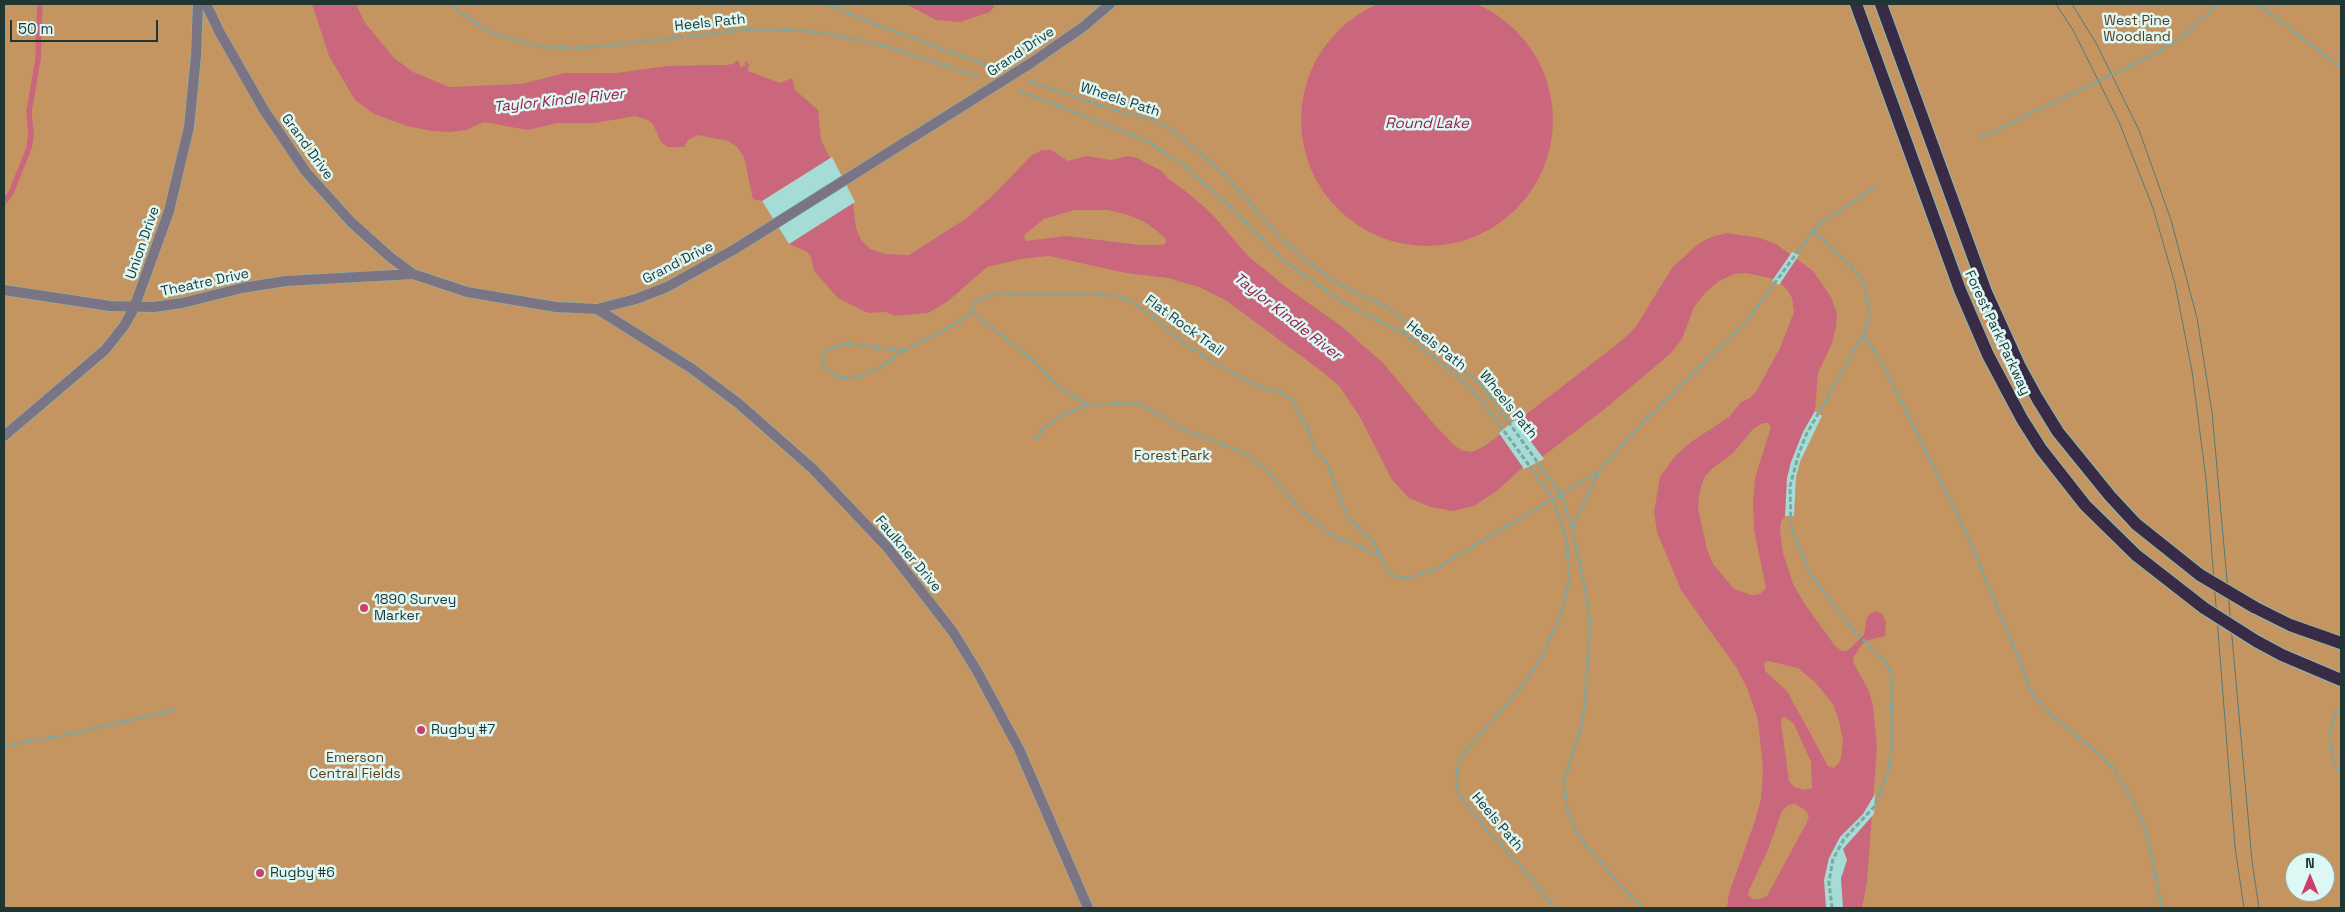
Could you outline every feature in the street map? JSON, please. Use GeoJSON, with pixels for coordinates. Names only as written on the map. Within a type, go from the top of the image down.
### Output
{"type":"FeatureCollection","features":[{"type":"Feature","properties":{"kind":"main road","name":"Forest Park Parkway"},"geometry":{"type":"LineString","coordinates":[[1856,4],[1960,290],[1992,363],[2022,419],[2062,478],[2091,511],[2136,555],[2204,608],[2282,655],[2341,680]]}},
{"type":"Feature","properties":{"kind":"main road","name":"Forest Park Parkway"},"geometry":{"type":"LineString","coordinates":[[1881,4],[1986,292],[2015,357],[2058,432],[2110,496],[2136,524],[2200,574],[2290,625],[2341,643]]}},
{"type":"Feature","properties":{"kind":"street","name":"Union Drive"},"geometry":{"type":"LineString","coordinates":[[4,436],[105,350],[124,326],[134,308],[169,211],[189,127],[196,56],[198,4]]}},
{"type":"Feature","properties":{"kind":"street","name":"Grand Drive"},"geometry":{"type":"LineString","coordinates":[[206,4],[245,78],[306,172],[328,199],[361,232],[413,274],[467,292],[507,300],[556,307],[597,308],[636,299],[667,287],[776,223],[1031,63],[1110,4]]}},
{"type":"Feature","properties":{"kind":"street","name":"Theatre Drive"},"geometry":{"type":"LineString","coordinates":[[4,290],[134,308],[182,303],[242,288],[286,281],[413,274]]}},
{"type":"Feature","properties":{"kind":"street","name":"Faulkner Drive"},"geometry":{"type":"LineString","coordinates":[[597,308],[691,368],[745,409],[813,469],[892,554],[953,632],[977,671],[1019,749],[1088,908]]}},
{"type":"Feature","properties":{"kind":"path","name":"Heels Path"},"geometry":{"type":"LineString","coordinates":[[451,4],[461,13],[492,33],[542,47],[595,47],[742,30],[795,30],[824,33],[886,46],[977,76]]}},
{"type":"Feature","properties":{"kind":"path"},"geometry":{"type":"LineString","coordinates":[[827,4],[991,66]]}},
{"type":"Feature","properties":{"kind":"path"},"geometry":{"type":"LineString","coordinates":[[1980,138],[2147,58],[2183,36],[2218,4]]}},
{"type":"Feature","properties":{"kind":"path"},"geometry":{"type":"LineString","coordinates":[[2257,4],[2341,67]]}},
{"type":"Feature","properties":{"kind":"path","name":"Wheels Path"},"geometry":{"type":"LineString","coordinates":[[1034,83],[1099,105],[1147,118],[1171,129],[1222,172],[1283,240],[1307,261],[1339,284],[1390,309],[1408,322],[1481,385],[1548,475],[1561,495],[1572,527],[1586,592],[1589,639],[1585,705],[1580,731],[1564,780],[1564,800],[1569,818],[1580,838],[1625,891],[1644,908]]}},
{"type":"Feature","properties":{"kind":"path","name":"Heels Path"},"geometry":{"type":"LineString","coordinates":[[1020,91],[1117,127],[1166,152],[1235,210],[1286,262],[1326,292],[1405,334],[1472,389],[1540,480],[1553,500],[1567,542],[1569,581],[1560,618],[1539,661],[1522,685],[1509,703],[1462,754],[1456,769],[1456,781],[1459,794],[1482,826],[1531,878],[1554,908]]}},
{"type":"Feature","properties":{"kind":"path"},"geometry":{"type":"LineString","coordinates":[[1553,500],[1598,472],[1644,422],[1728,341],[1760,305],[1811,231],[1877,186]]}},
{"type":"Feature","properties":{"kind":"path"},"geometry":{"type":"LineString","coordinates":[[1811,231],[1846,260],[1862,281],[1868,300],[1869,316],[1863,335],[1806,435],[1793,469],[1790,486],[1790,516],[1795,540],[1808,570],[1834,608],[1884,662],[1890,670],[1891,679],[1890,760],[1874,807],[1844,839],[1833,860],[1829,882],[1832,908]]}},
{"type":"Feature","properties":{"kind":"path","name":"Flat Rock Trail"},"geometry":{"type":"LineString","coordinates":[[903,351],[845,343],[828,350],[824,355],[822,366],[838,378],[857,377],[880,367],[903,351],[959,322],[972,312],[975,303],[983,298],[997,294],[1106,294],[1127,299],[1152,316],[1188,346],[1226,370],[1290,398],[1307,427],[1316,452],[1328,464],[1347,517],[1374,542],[1388,572],[1395,577],[1408,578],[1432,571],[1553,500]]}},
{"type":"Feature","properties":{"kind":"path"},"geometry":{"type":"LineString","coordinates":[[972,312],[1034,362],[1062,390],[1089,405]]}},
{"type":"Feature","properties":{"kind":"path"},"geometry":{"type":"LineString","coordinates":[[1863,335],[1882,363],[1966,532],[2032,692],[2046,711],[2103,757],[2114,770],[2140,815],[2147,835],[2162,908]]}},
{"type":"Feature","properties":{"kind":"path"},"geometry":{"type":"LineString","coordinates":[[1035,439],[1045,428],[1064,414],[1089,405],[1139,403],[1180,428],[1245,453],[1268,473],[1303,512],[1333,536],[1381,556]]}},
{"type":"Feature","properties":{"kind":"path"},"geometry":{"type":"LineString","coordinates":[[1572,527],[1598,472]]}},
{"type":"Feature","properties":{"kind":"path"},"geometry":{"type":"LineString","coordinates":[[4,746],[65,735],[175,710]]}},
{"type":"Feature","properties":{"kind":"path"},"geometry":{"type":"LineString","coordinates":[[2336,710],[2330,734],[2331,747],[2333,759],[2341,775]]}},
{"type":"Feature","properties":{"kind":"green space","name":"Forest Park"},"geometry":{"type":"Polygon","coordinates":[[[4,4],[2341,4],[2341,908],[4,908],[4,4]]]}},
{"type":"Feature","properties":{"kind":"water","name":"Round Lake"},"geometry":{"type":"Polygon","coordinates":[[[1427,-6],[1464,-1],[1497,15],[1516,31],[1532,50],[1548,83],[1553,120],[1548,157],[1532,190],[1516,209],[1497,225],[1464,241],[1427,246],[1390,241],[1357,225],[1338,209],[1322,190],[1306,157],[1301,120],[1306,83],[1322,50],[1338,31],[1357,15],[1390,-1],[1427,-6]]]}},
{"type":"Feature","properties":{"kind":"water","name":"Taylor Kindle River"},"geometry":{"type":"Polygon","coordinates":[[[312,4],[356,4],[365,23],[394,58],[413,72],[449,87],[522,84],[565,73],[616,73],[667,66],[726,65],[733,64],[736,61],[739,61],[740,67],[745,66],[745,61],[749,64],[748,71],[780,83],[792,78],[795,90],[818,110],[821,140],[853,204],[856,228],[861,240],[870,249],[885,254],[909,255],[964,220],[992,196],[1032,155],[1042,150],[1051,150],[1068,161],[1086,156],[1111,160],[1128,156],[1137,158],[1160,170],[1193,197],[1212,214],[1249,257],[1290,290],[1340,325],[1383,363],[1433,423],[1455,446],[1463,451],[1472,452],[1485,446],[1620,342],[1635,328],[1672,268],[1698,244],[1711,237],[1727,233],[1760,238],[1776,244],[1813,271],[1831,297],[1837,313],[1832,343],[1818,373],[1815,411],[1822,416],[1800,462],[1796,478],[1794,516],[1785,516],[1781,522],[1780,530],[1783,553],[1793,584],[1806,606],[1835,646],[1842,651],[1847,651],[1864,635],[1866,620],[1869,614],[1877,611],[1882,614],[1886,622],[1885,636],[1862,644],[1853,658],[1854,664],[1868,689],[1873,705],[1877,747],[1867,881],[1862,908],[1727,908],[1729,893],[1761,799],[1763,770],[1758,720],[1748,690],[1736,667],[1681,590],[1657,532],[1654,512],[1660,477],[1675,456],[1691,442],[1729,417],[1741,402],[1750,398],[1757,390],[1780,348],[1794,312],[1792,298],[1786,288],[1774,279],[1746,273],[1734,274],[1719,281],[1705,293],[1694,307],[1682,339],[1671,353],[1606,408],[1542,457],[1523,467],[1498,490],[1474,506],[1453,511],[1431,507],[1409,498],[1392,480],[1360,417],[1340,387],[1227,301],[1199,287],[1168,278],[1126,273],[1049,256],[1021,259],[987,267],[947,302],[928,313],[895,316],[886,312],[868,313],[838,298],[814,271],[811,257],[806,251],[789,244],[762,201],[753,199],[744,157],[737,147],[728,141],[698,135],[688,140],[684,147],[668,147],[661,142],[653,124],[648,120],[635,116],[595,123],[557,123],[527,130],[484,122],[466,130],[450,132],[407,126],[374,114],[355,100],[329,56],[312,4]],[[1074,210],[1044,219],[1025,234],[1024,238],[1026,241],[1066,236],[1140,245],[1162,245],[1166,243],[1166,239],[1143,221],[1108,210],[1074,210]],[[1763,423],[1753,429],[1733,453],[1705,476],[1700,490],[1698,508],[1707,549],[1713,564],[1734,589],[1752,595],[1760,594],[1766,588],[1754,530],[1753,503],[1755,478],[1771,427],[1768,423],[1763,423]],[[1768,661],[1764,663],[1765,671],[1787,691],[1828,766],[1834,768],[1839,763],[1841,757],[1843,741],[1833,704],[1815,682],[1798,668],[1768,661]],[[1785,717],[1782,718],[1789,781],[1794,787],[1804,790],[1812,788],[1811,762],[1794,724],[1785,717]],[[1795,804],[1788,805],[1782,811],[1768,850],[1749,890],[1748,895],[1753,899],[1767,896],[1809,816],[1805,810],[1795,804]]]}},
{"type":"Feature","properties":{"kind":"water"},"geometry":{"type":"Polygon","coordinates":[[[906,4],[993,4],[994,7],[990,12],[960,22],[936,20],[906,4]]]}},
{"type":"Feature","properties":{"kind":"pier"},"geometry":{"type":"Polygon","coordinates":[[[832,157],[855,202],[789,244],[762,201],[832,157]]]}},
{"type":"Feature","properties":{"kind":"pier"},"geometry":{"type":"Polygon","coordinates":[[[1792,252],[1799,255],[1779,285],[1772,281],[1792,252]]]}},
{"type":"Feature","properties":{"kind":"pier"},"geometry":{"type":"Polygon","coordinates":[[[1815,411],[1822,416],[1800,462],[1796,478],[1794,516],[1785,516],[1787,478],[1791,462],[1803,432],[1815,411]]]}},
{"type":"Feature","properties":{"kind":"pier"},"geometry":{"type":"Polygon","coordinates":[[[1515,420],[1544,459],[1524,469],[1499,433],[1515,420]]]}},
{"type":"Feature","properties":{"kind":"pier"},"geometry":{"type":"Polygon","coordinates":[[[1875,794],[1874,814],[1843,849],[1847,860],[1841,878],[1843,908],[1826,908],[1824,880],[1829,858],[1840,837],[1863,814],[1875,794]]]}},
{"type":"Feature","properties":{"kind":"waterway"},"geometry":{"type":"LineString","coordinates":[[4,202],[11,193],[29,148],[31,134],[29,112],[38,59],[40,4]]}},
{"type":"Feature","properties":{"kind":"tram line"},"geometry":{"type":"LineString","coordinates":[[2056,4],[2073,30],[2119,122],[2153,208],[2175,284],[2192,371],[2206,479],[2235,847],[2244,908]]}},
{"type":"Feature","properties":{"kind":"tram line"},"geometry":{"type":"LineString","coordinates":[[2072,4],[2096,43],[2139,130],[2171,220],[2197,318],[2212,412],[2252,861],[2259,908]]}},
{"type":"Feature","properties":{"kind":"place","name":"1890 Survey Marker"},"geometry":{"type":"Point","coordinates":[364,608]}},
{"type":"Feature","properties":{"kind":"place","name":"Rugby #7"},"geometry":{"type":"Point","coordinates":[421,730]}},
{"type":"Feature","properties":{"kind":"place","name":"Rugby #6"},"geometry":{"type":"Point","coordinates":[260,873]}},
{"type":"Feature","properties":{"kind":"park label","name":"West Pine Woodland"},"geometry":{"type":"Point","coordinates":[2137,30]}},
{"type":"Feature","properties":{"kind":"park label","name":"Emerson Central Fields"},"geometry":{"type":"Point","coordinates":[355,766]}}]}
